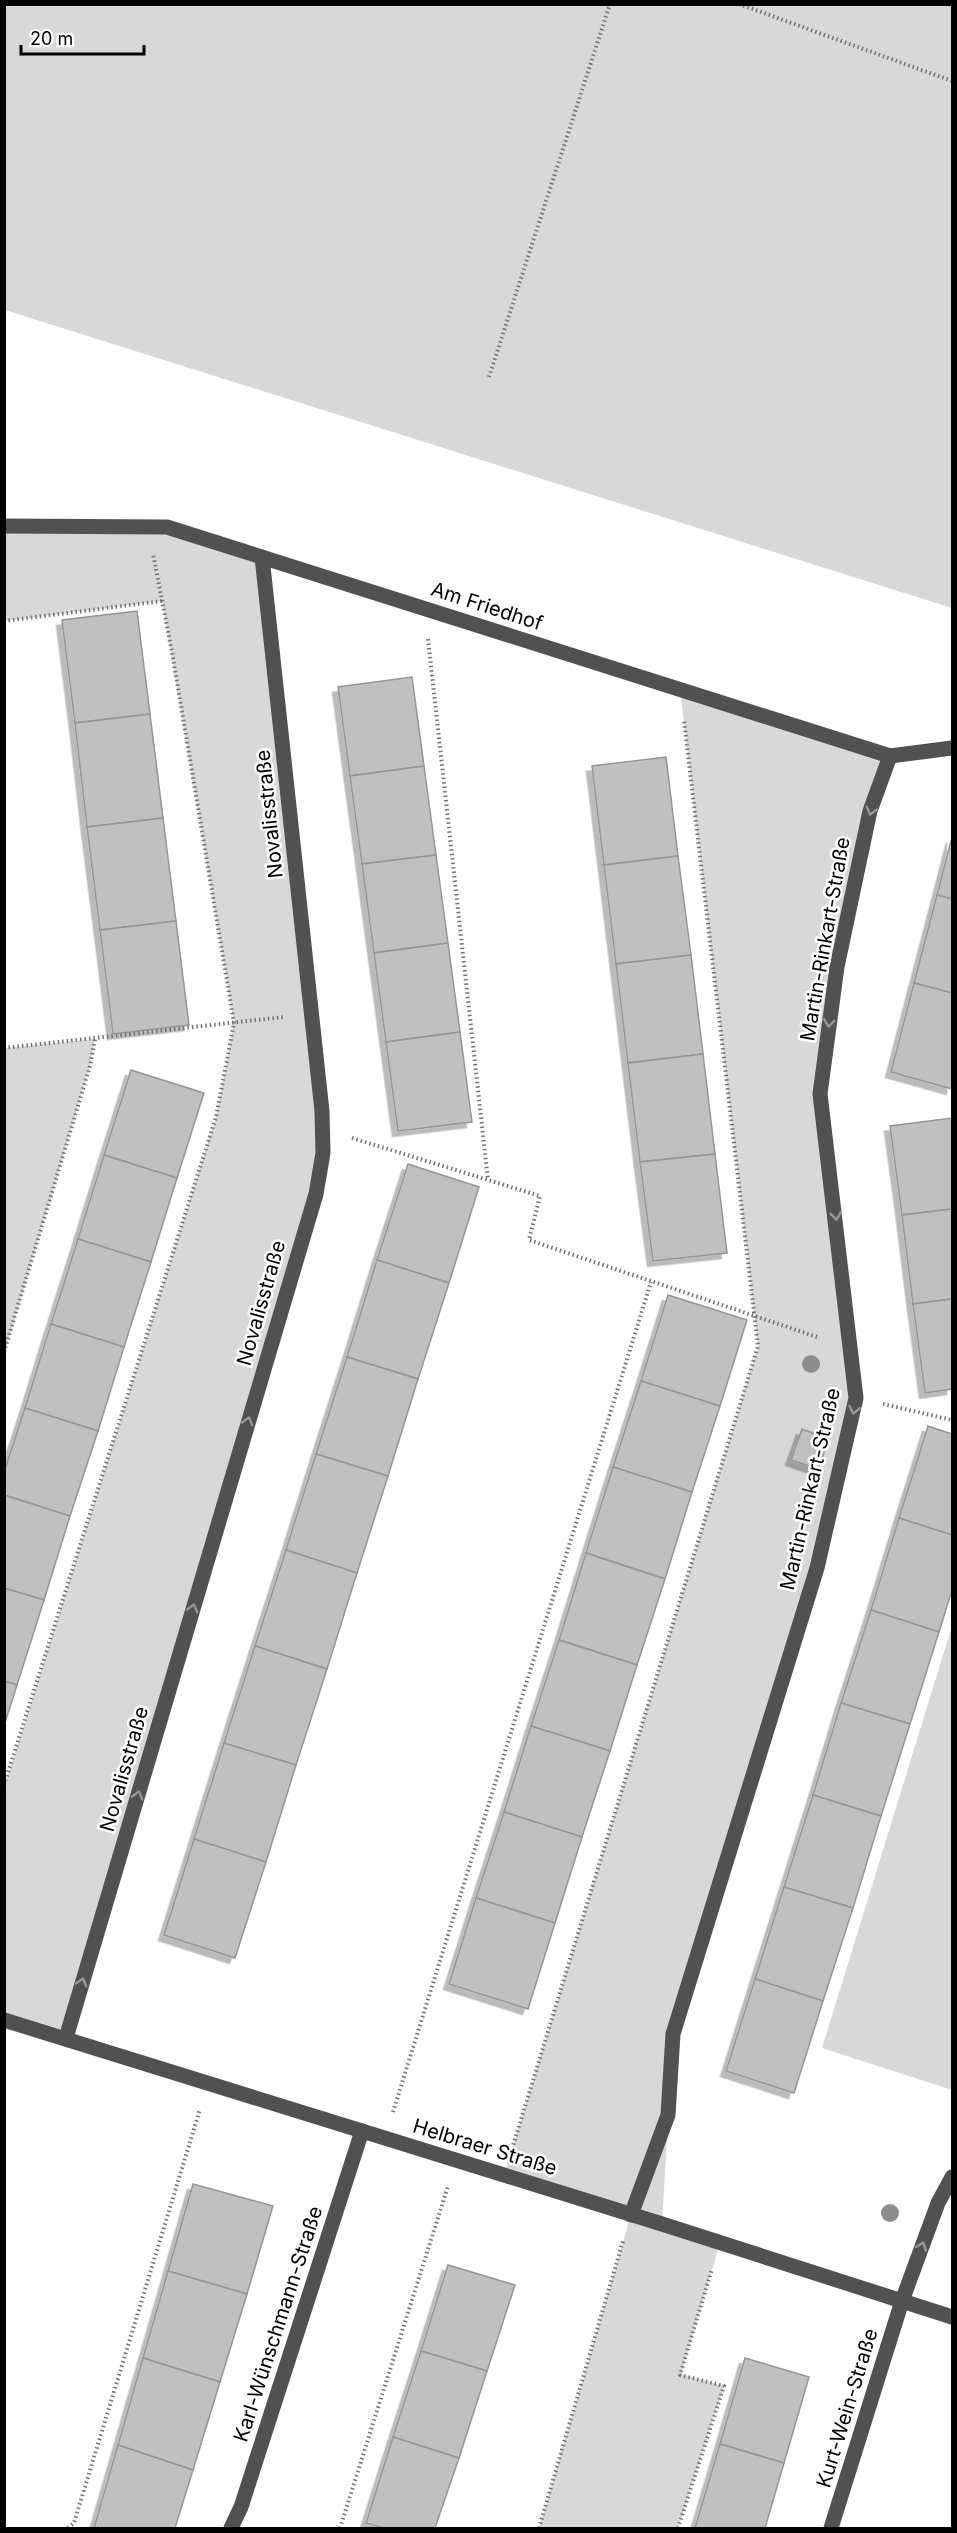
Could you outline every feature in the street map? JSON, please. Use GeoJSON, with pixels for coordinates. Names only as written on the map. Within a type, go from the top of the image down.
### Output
{"type":"FeatureCollection","features":[{"type":"Feature","properties":{"kind":"street","name":"Am Friedhof"},"geometry":{"type":"LineString","coordinates":[[4,526],[167,527],[890,756],[952,748]]}},
{"type":"Feature","properties":{"kind":"street","name":"Novalisstraße"},"geometry":{"type":"LineString","coordinates":[[66,2038],[316,1194],[322,1153],[312,1014],[262,557]]}},
{"type":"Feature","properties":{"kind":"street","name":"Martin-Rinkart-Straße"},"geometry":{"type":"LineString","coordinates":[[631,2215],[668,2115],[673,2034],[817,1568],[856,1398],[852,1347],[820,1094],[839,956],[870,811],[890,756]]}},
{"type":"Feature","properties":{"kind":"street","name":"Helbraer Straße"},"geometry":{"type":"LineString","coordinates":[[4,2020],[457,2160],[952,2317]]}},
{"type":"Feature","properties":{"kind":"street","name":"Karl-Wünschmann-Straße"},"geometry":{"type":"LineString","coordinates":[[231,2529],[241,2507],[362,2131]]}},
{"type":"Feature","properties":{"kind":"street","name":"Kurt-Wein-Straße"},"geometry":{"type":"LineString","coordinates":[[831,2529],[902,2301],[938,2203],[952,2177]]}},
{"type":"Feature","properties":{"kind":"path"},"geometry":{"type":"LineString","coordinates":[[489,377],[610,4]]}},
{"type":"Feature","properties":{"kind":"path"},"geometry":{"type":"LineString","coordinates":[[739,4],[952,81]]}},
{"type":"Feature","properties":{"kind":"path"},"geometry":{"type":"LineString","coordinates":[[4,1785],[216,1117],[234,1023],[148,527]]}},
{"type":"Feature","properties":{"kind":"path"},"geometry":{"type":"LineString","coordinates":[[4,621],[162,601]]}},
{"type":"Feature","properties":{"kind":"path"},"geometry":{"type":"LineString","coordinates":[[424,608],[488,1180]]}},
{"type":"Feature","properties":{"kind":"path"},"geometry":{"type":"LineString","coordinates":[[504,2175],[758,1347],[680,689]]}},
{"type":"Feature","properties":{"kind":"path"},"geometry":{"type":"LineString","coordinates":[[4,1048],[312,1014]]}},
{"type":"Feature","properties":{"kind":"path"},"geometry":{"type":"LineString","coordinates":[[4,1352],[90,1066],[95,1039]]}},
{"type":"Feature","properties":{"kind":"path"},"geometry":{"type":"LineString","coordinates":[[322,1129],[540,1196],[529,1240],[755,1317],[852,1347]]}},
{"type":"Feature","properties":{"kind":"path"},"geometry":{"type":"LineString","coordinates":[[385,2138],[651,1282]]}},
{"type":"Feature","properties":{"kind":"path"},"geometry":{"type":"LineString","coordinates":[[856,1398],[952,1420]]}},
{"type":"Feature","properties":{"kind":"path"},"geometry":{"type":"LineString","coordinates":[[68,2529],[74,2523],[208,2083]]}},
{"type":"Feature","properties":{"kind":"path"},"geometry":{"type":"LineString","coordinates":[[340,2529],[457,2160]]}},
{"type":"Feature","properties":{"kind":"path"},"geometry":{"type":"LineString","coordinates":[[539,2529],[631,2215]]}},
{"type":"Feature","properties":{"kind":"path"},"geometry":{"type":"LineString","coordinates":[[678,2529],[723,2386],[680,2375],[720,2243]]}},
{"type":"Feature","properties":{"kind":"shaded area"},"geometry":{"type":"Polygon","coordinates":[[[5,4],[952,5],[952,608],[5,310],[5,4]]]}},
{"type":"Feature","properties":{"kind":"shaded area"},"geometry":{"type":"Polygon","coordinates":[[[4,526],[167,527],[262,557],[323,1153],[66,2038],[5,2020],[5,1785],[216,1117],[234,1023],[162,601],[5,621],[4,526]]]}},
{"type":"Feature","properties":{"kind":"shaded area"},"geometry":{"type":"Polygon","coordinates":[[[680,689],[890,756],[870,811],[820,1094],[856,1398],[817,1568],[673,2034],[662,2224],[720,2243],[681,2374],[724,2386],[678,2528],[539,2528],[631,2215],[504,2175],[758,1346],[680,689]]]}},
{"type":"Feature","properties":{"kind":"shaded area"},"geometry":{"type":"Polygon","coordinates":[[[95,1039],[90,1066],[5,1352],[5,1048],[95,1039]]]}},
{"type":"Feature","properties":{"kind":"shaded area"},"geometry":{"type":"Polygon","coordinates":[[[952,1626],[952,2090],[822,2048],[952,1626]]]}},
{"type":"Feature","properties":{"kind":"building"},"geometry":{"type":"Polygon","coordinates":[[[137,611],[150,714],[75,723],[62,620],[137,611]]]}},
{"type":"Feature","properties":{"kind":"building"},"geometry":{"type":"Polygon","coordinates":[[[412,677],[424,766],[350,776],[338,687],[412,677]]]}},
{"type":"Feature","properties":{"kind":"building"},"geometry":{"type":"Polygon","coordinates":[[[150,714],[163,818],[87,827],[75,723],[150,714]]]}},
{"type":"Feature","properties":{"kind":"building"},"geometry":{"type":"Polygon","coordinates":[[[666,757],[678,856],[604,865],[592,766],[666,757]]]}},
{"type":"Feature","properties":{"kind":"building"},"geometry":{"type":"Polygon","coordinates":[[[424,766],[436,855],[362,864],[350,776],[424,766]]]}},
{"type":"Feature","properties":{"kind":"building"},"geometry":{"type":"Polygon","coordinates":[[[163,818],[176,921],[100,930],[87,827],[163,818]]]}},
{"type":"Feature","properties":{"kind":"building"},"geometry":{"type":"Polygon","coordinates":[[[952,837],[952,899],[937,895],[952,837]]]}},
{"type":"Feature","properties":{"kind":"building"},"geometry":{"type":"Polygon","coordinates":[[[436,855],[448,943],[374,953],[362,864],[436,855]]]}},
{"type":"Feature","properties":{"kind":"building"},"geometry":{"type":"Polygon","coordinates":[[[678,856],[691,955],[616,964],[604,865],[678,856]]]}},
{"type":"Feature","properties":{"kind":"building"},"geometry":{"type":"Polygon","coordinates":[[[937,895],[952,899],[952,993],[914,983],[937,895]]]}},
{"type":"Feature","properties":{"kind":"building"},"geometry":{"type":"Polygon","coordinates":[[[176,921],[189,1025],[113,1034],[100,930],[176,921]]]}},
{"type":"Feature","properties":{"kind":"building"},"geometry":{"type":"Polygon","coordinates":[[[448,943],[460,1032],[386,1042],[374,953],[448,943]]]}},
{"type":"Feature","properties":{"kind":"building"},"geometry":{"type":"Polygon","coordinates":[[[691,955],[703,1054],[628,1063],[616,964],[691,955]]]}},
{"type":"Feature","properties":{"kind":"building"},"geometry":{"type":"Polygon","coordinates":[[[914,983],[952,993],[952,1089],[891,1072],[914,983]]]}},
{"type":"Feature","properties":{"kind":"building"},"geometry":{"type":"Polygon","coordinates":[[[460,1032],[472,1122],[398,1131],[386,1042],[460,1032]]]}},
{"type":"Feature","properties":{"kind":"building"},"geometry":{"type":"Polygon","coordinates":[[[703,1054],[715,1154],[640,1162],[628,1063],[703,1054]]]}},
{"type":"Feature","properties":{"kind":"building"},"geometry":{"type":"Polygon","coordinates":[[[131,1070],[204,1093],[177,1178],[104,1155],[131,1070]]]}},
{"type":"Feature","properties":{"kind":"building"},"geometry":{"type":"Polygon","coordinates":[[[952,1118],[952,1209],[902,1215],[890,1126],[952,1118]]]}},
{"type":"Feature","properties":{"kind":"building"},"geometry":{"type":"Polygon","coordinates":[[[715,1154],[727,1253],[653,1261],[640,1162],[715,1154]]]}},
{"type":"Feature","properties":{"kind":"building"},"geometry":{"type":"Polygon","coordinates":[[[104,1155],[177,1178],[151,1262],[78,1239],[104,1155]]]}},
{"type":"Feature","properties":{"kind":"building"},"geometry":{"type":"Polygon","coordinates":[[[408,1164],[479,1187],[449,1283],[377,1260],[408,1164]]]}},
{"type":"Feature","properties":{"kind":"building"},"geometry":{"type":"Polygon","coordinates":[[[952,1209],[952,1299],[913,1304],[902,1215],[952,1209]]]}},
{"type":"Feature","properties":{"kind":"building"},"geometry":{"type":"Polygon","coordinates":[[[78,1239],[151,1262],[124,1347],[51,1324],[78,1239]]]}},
{"type":"Feature","properties":{"kind":"building"},"geometry":{"type":"Polygon","coordinates":[[[377,1260],[449,1283],[418,1379],[347,1357],[377,1260]]]}},
{"type":"Feature","properties":{"kind":"building"},"geometry":{"type":"Polygon","coordinates":[[[668,1295],[747,1320],[720,1406],[641,1381],[668,1295]]]}},
{"type":"Feature","properties":{"kind":"building"},"geometry":{"type":"Polygon","coordinates":[[[952,1299],[952,1389],[925,1393],[913,1304],[952,1299]]]}},
{"type":"Feature","properties":{"kind":"building"},"geometry":{"type":"Polygon","coordinates":[[[51,1324],[124,1347],[98,1431],[25,1408],[51,1324]]]}},
{"type":"Feature","properties":{"kind":"building"},"geometry":{"type":"Polygon","coordinates":[[[347,1357],[418,1379],[388,1476],[316,1454],[347,1357]]]}},
{"type":"Feature","properties":{"kind":"building"},"geometry":{"type":"Polygon","coordinates":[[[641,1381],[720,1406],[692,1492],[613,1467],[641,1381]]]}},
{"type":"Feature","properties":{"kind":"building"},"geometry":{"type":"Polygon","coordinates":[[[25,1408],[98,1431],[70,1516],[4,1495],[4,1472],[25,1408]]]}},
{"type":"Feature","properties":{"kind":"building"},"geometry":{"type":"Polygon","coordinates":[[[928,1426],[952,1434],[952,1535],[899,1518],[928,1426]]]}},
{"type":"Feature","properties":{"kind":"building"},"geometry":{"type":"Polygon","coordinates":[[[802,1429],[829,1439],[818,1469],[791,1460],[802,1429]]]}},
{"type":"Feature","properties":{"kind":"building"},"geometry":{"type":"Polygon","coordinates":[[[316,1454],[388,1476],[357,1573],[286,1550],[316,1454]]]}},
{"type":"Feature","properties":{"kind":"building"},"geometry":{"type":"Polygon","coordinates":[[[613,1467],[692,1492],[665,1579],[586,1553],[613,1467]]]}},
{"type":"Feature","properties":{"kind":"building"},"geometry":{"type":"Polygon","coordinates":[[[4,1495],[70,1516],[44,1600],[4,1588],[4,1495]]]}},
{"type":"Feature","properties":{"kind":"building"},"geometry":{"type":"Polygon","coordinates":[[[899,1518],[952,1535],[952,1590],[939,1632],[871,1610],[899,1518]]]}},
{"type":"Feature","properties":{"kind":"building"},"geometry":{"type":"Polygon","coordinates":[[[286,1550],[357,1573],[327,1669],[255,1646],[286,1550]]]}},
{"type":"Feature","properties":{"kind":"building"},"geometry":{"type":"Polygon","coordinates":[[[586,1553],[665,1579],[637,1665],[559,1640],[586,1553]]]}},
{"type":"Feature","properties":{"kind":"building"},"geometry":{"type":"Polygon","coordinates":[[[4,1588],[44,1600],[17,1685],[4,1681],[4,1588]]]}},
{"type":"Feature","properties":{"kind":"building"},"geometry":{"type":"Polygon","coordinates":[[[871,1610],[939,1632],[910,1724],[841,1703],[871,1610]]]}},
{"type":"Feature","properties":{"kind":"building"},"geometry":{"type":"Polygon","coordinates":[[[559,1640],[637,1665],[610,1751],[531,1726],[559,1640]]]}},
{"type":"Feature","properties":{"kind":"building"},"geometry":{"type":"Polygon","coordinates":[[[255,1646],[327,1669],[296,1765],[224,1743],[255,1646]]]}},
{"type":"Feature","properties":{"kind":"building"},"geometry":{"type":"Polygon","coordinates":[[[4,1681],[17,1685],[4,1726],[4,1681]]]}},
{"type":"Feature","properties":{"kind":"building"},"geometry":{"type":"Polygon","coordinates":[[[841,1703],[910,1724],[881,1816],[813,1795],[841,1703]]]}},
{"type":"Feature","properties":{"kind":"building"},"geometry":{"type":"Polygon","coordinates":[[[531,1726],[610,1751],[582,1837],[504,1812],[531,1726]]]}},
{"type":"Feature","properties":{"kind":"building"},"geometry":{"type":"Polygon","coordinates":[[[224,1743],[296,1765],[266,1862],[194,1839],[224,1743]]]}},
{"type":"Feature","properties":{"kind":"building"},"geometry":{"type":"Polygon","coordinates":[[[813,1795],[881,1816],[853,1908],[784,1887],[813,1795]]]}},
{"type":"Feature","properties":{"kind":"building"},"geometry":{"type":"Polygon","coordinates":[[[504,1812],[582,1837],[555,1923],[476,1898],[504,1812]]]}},
{"type":"Feature","properties":{"kind":"building"},"geometry":{"type":"Polygon","coordinates":[[[194,1839],[266,1862],[235,1958],[164,1935],[194,1839]]]}},
{"type":"Feature","properties":{"kind":"building"},"geometry":{"type":"Polygon","coordinates":[[[784,1887],[853,1908],[823,2001],[755,1979],[784,1887]]]}},
{"type":"Feature","properties":{"kind":"building"},"geometry":{"type":"Polygon","coordinates":[[[476,1898],[555,1923],[528,2009],[449,1984],[476,1898]]]}},
{"type":"Feature","properties":{"kind":"building"},"geometry":{"type":"Polygon","coordinates":[[[755,1979],[823,2001],[794,2093],[726,2071],[755,1979]]]}},
{"type":"Feature","properties":{"kind":"building"},"geometry":{"type":"Polygon","coordinates":[[[193,2184],[273,2206],[247,2294],[168,2271],[193,2184]]]}},
{"type":"Feature","properties":{"kind":"building"},"geometry":{"type":"Polygon","coordinates":[[[448,2265],[515,2285],[487,2371],[421,2351],[448,2265]]]}},
{"type":"Feature","properties":{"kind":"building"},"geometry":{"type":"Polygon","coordinates":[[[168,2271],[247,2294],[220,2382],[143,2358],[168,2271]]]}},
{"type":"Feature","properties":{"kind":"building"},"geometry":{"type":"Polygon","coordinates":[[[421,2351],[487,2371],[459,2458],[393,2437],[421,2351]]]}},
{"type":"Feature","properties":{"kind":"building"},"geometry":{"type":"Polygon","coordinates":[[[143,2358],[220,2382],[193,2470],[118,2445],[143,2358]]]}},
{"type":"Feature","properties":{"kind":"building"},"geometry":{"type":"Polygon","coordinates":[[[745,2358],[809,2377],[784,2463],[720,2444],[745,2358]]]}},
{"type":"Feature","properties":{"kind":"building"},"geometry":{"type":"Polygon","coordinates":[[[393,2437],[459,2458],[435,2528],[384,2528],[366,2523],[393,2437]]]}},
{"type":"Feature","properties":{"kind":"building"},"geometry":{"type":"Polygon","coordinates":[[[720,2444],[784,2463],[765,2528],[695,2528],[720,2444]]]}},
{"type":"Feature","properties":{"kind":"building"},"geometry":{"type":"Polygon","coordinates":[[[118,2445],[193,2470],[175,2528],[94,2528],[118,2445]]]}}]}
